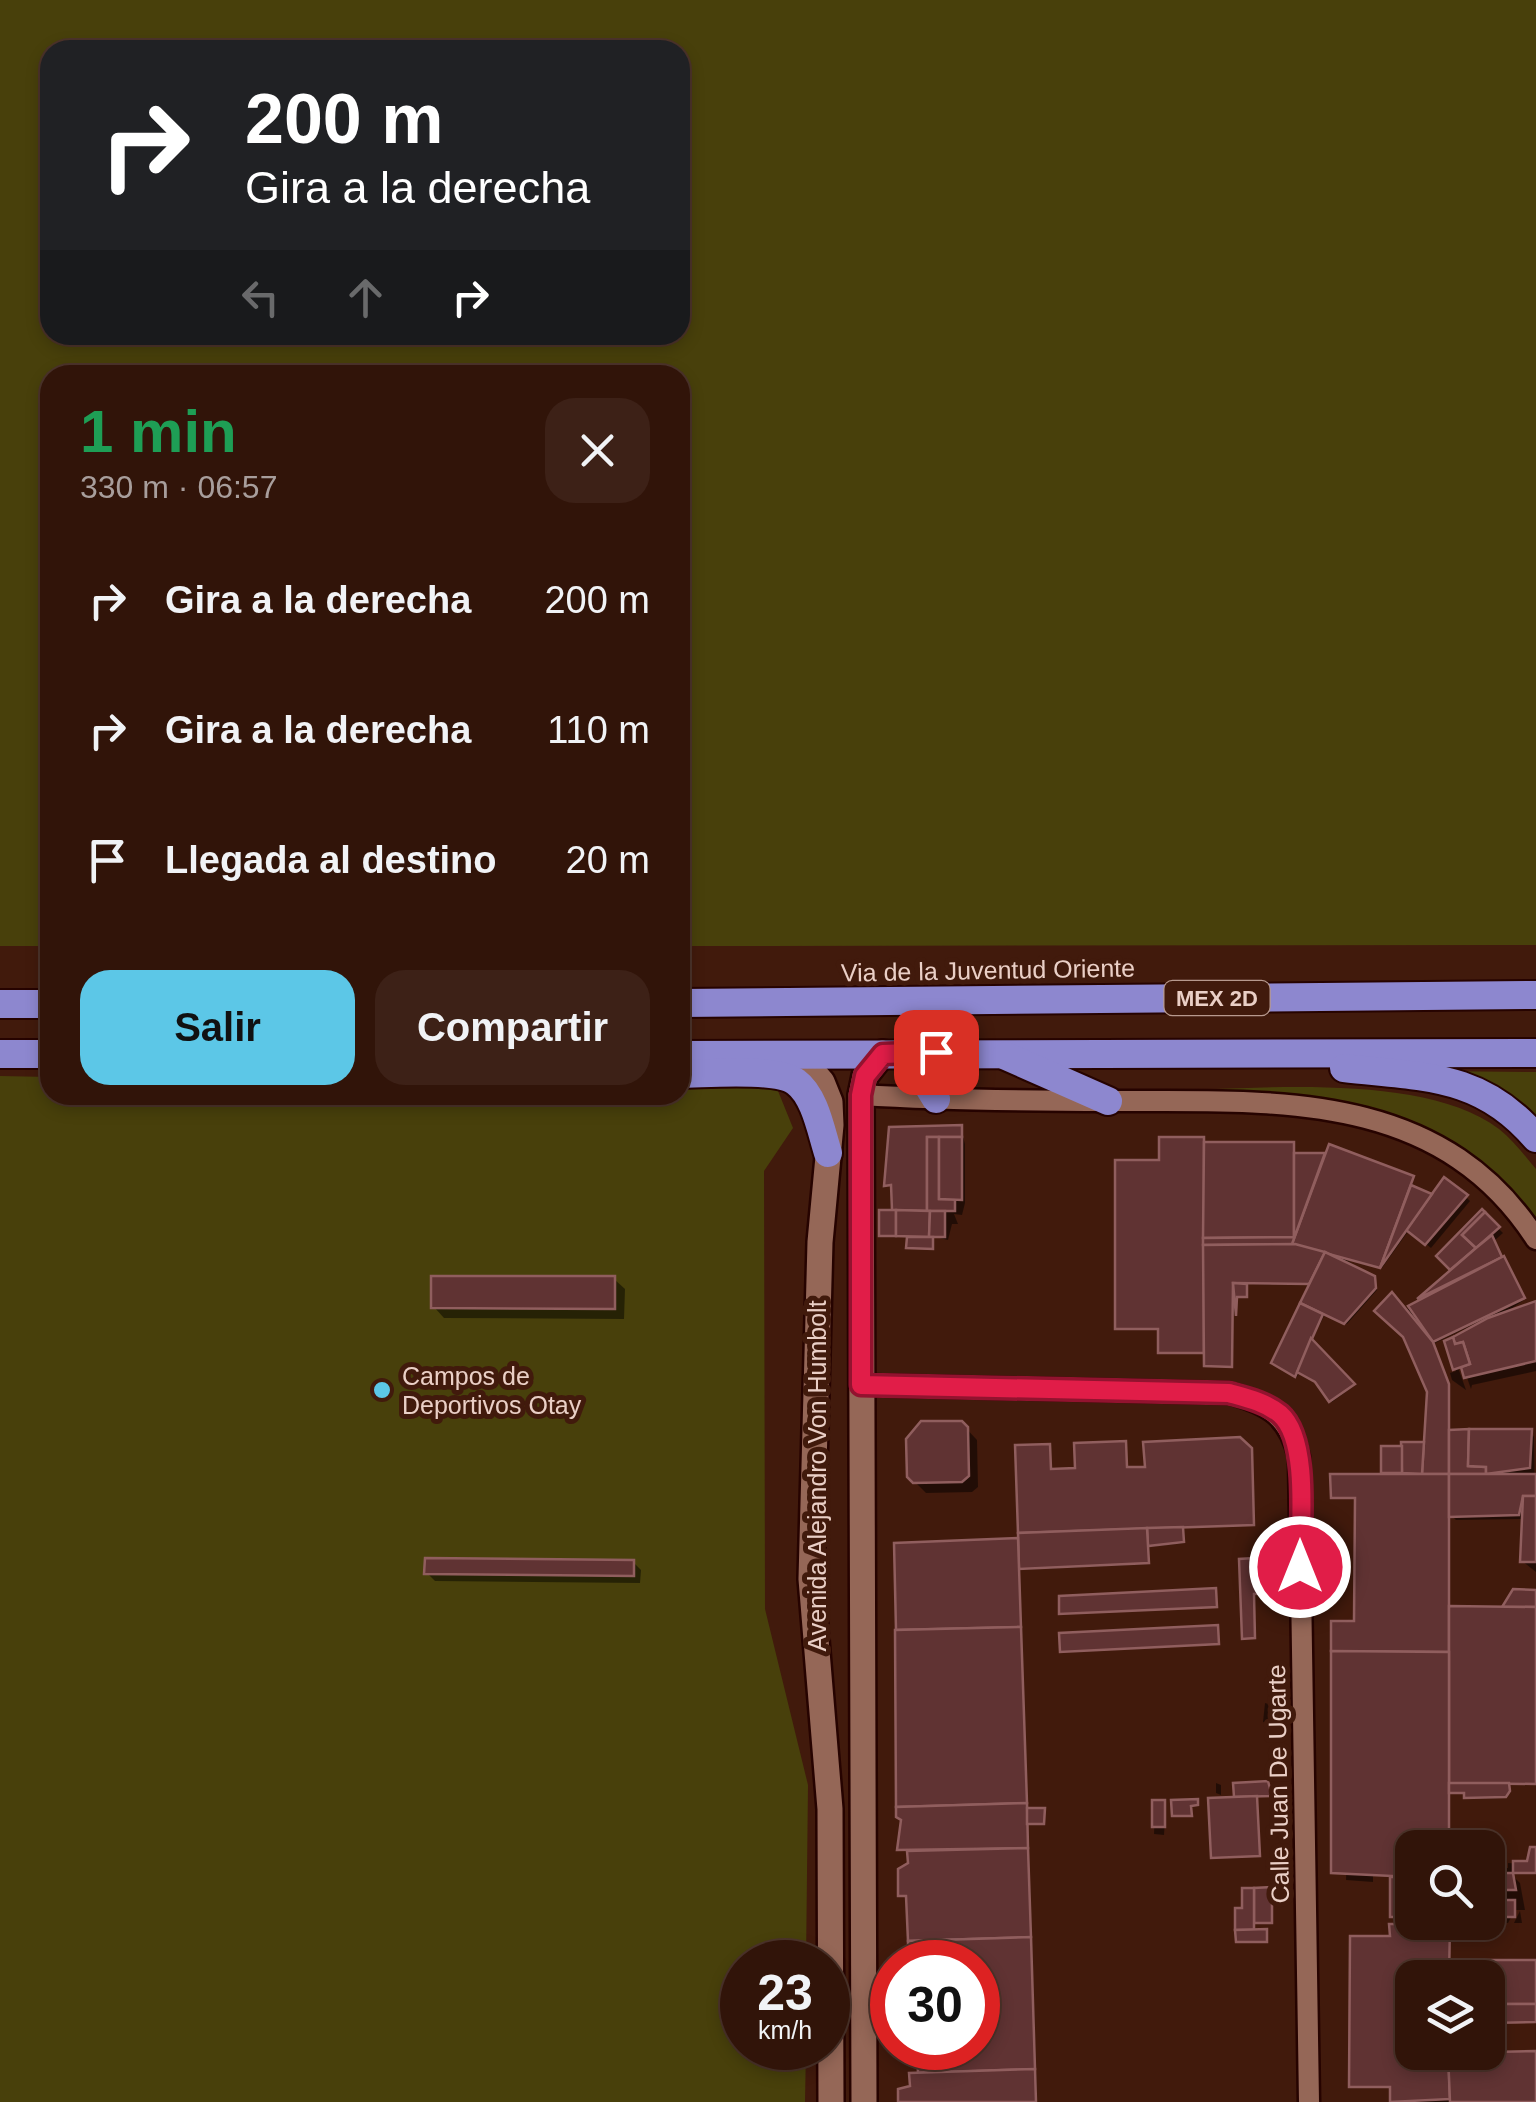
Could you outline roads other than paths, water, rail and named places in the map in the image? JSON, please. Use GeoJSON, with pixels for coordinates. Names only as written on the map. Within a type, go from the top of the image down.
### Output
{"type":"FeatureCollection","features":[{"type":"Feature","properties":{"kind":"highway","name":"Via de la Juventud Oriente"},"geometry":{"type":"LineString","coordinates":[[690,1004],[1533,996]]}},
{"type":"Feature","properties":{"kind":"highway"},"geometry":{"type":"LineString","coordinates":[[0,1004],[40,1004]]}},
{"type":"Feature","properties":{"kind":"highway"},"geometry":{"type":"LineString","coordinates":[[996,1052],[1108,1101]]}},
{"type":"Feature","properties":{"kind":"highway"},"geometry":{"type":"LineString","coordinates":[[895,1053],[936,1099]]}},
{"type":"Feature","properties":{"kind":"highway"},"geometry":{"type":"LineString","coordinates":[[690,1054],[1536,1053]]}},
{"type":"Feature","properties":{"kind":"highway"},"geometry":{"type":"LineString","coordinates":[[0,1054],[40,1054]]}},
{"type":"Feature","properties":{"kind":"highway"},"geometry":{"type":"LineString","coordinates":[[1193,1054],[1461,1083],[1504,1106],[1536,1138]]}},
{"type":"Feature","properties":{"kind":"highway"},"geometry":{"type":"LineString","coordinates":[[690,1074],[779,1075],[796,1082],[817,1118],[828,1152]]}},
{"type":"Feature","properties":{"kind":"main road","name":"Avenida Alejandro Von Humbolt"},"geometry":{"type":"LineString","coordinates":[[864,2102],[861,1095],[865,1076],[895,1053]]}},
{"type":"Feature","properties":{"kind":"main road","name":"Avenida Alejandro Von Humbolt"},"geometry":{"type":"LineString","coordinates":[[781,1054],[809,1067],[822,1082],[830,1102],[815,1358],[812,1579],[830,1810],[831,2102]]}},
{"type":"Feature","properties":{"kind":"street"},"geometry":{"type":"LineString","coordinates":[[861,1095],[1294,1103],[1364,1114],[1412,1134],[1489,1181],[1536,1239]]}},
{"type":"Feature","properties":{"kind":"street","name":"Calle Juan De Ugarte"},"geometry":{"type":"LineString","coordinates":[[861,1385],[1229,1393],[1258,1401],[1282,1416],[1293,1433],[1299,1457],[1310,2102]]}},
{"type":"Feature","properties":{"kind":"place","name":"Campos de Deportivos Otay"},"geometry":{"type":"Point","coordinates":[382,1390]}}]}
